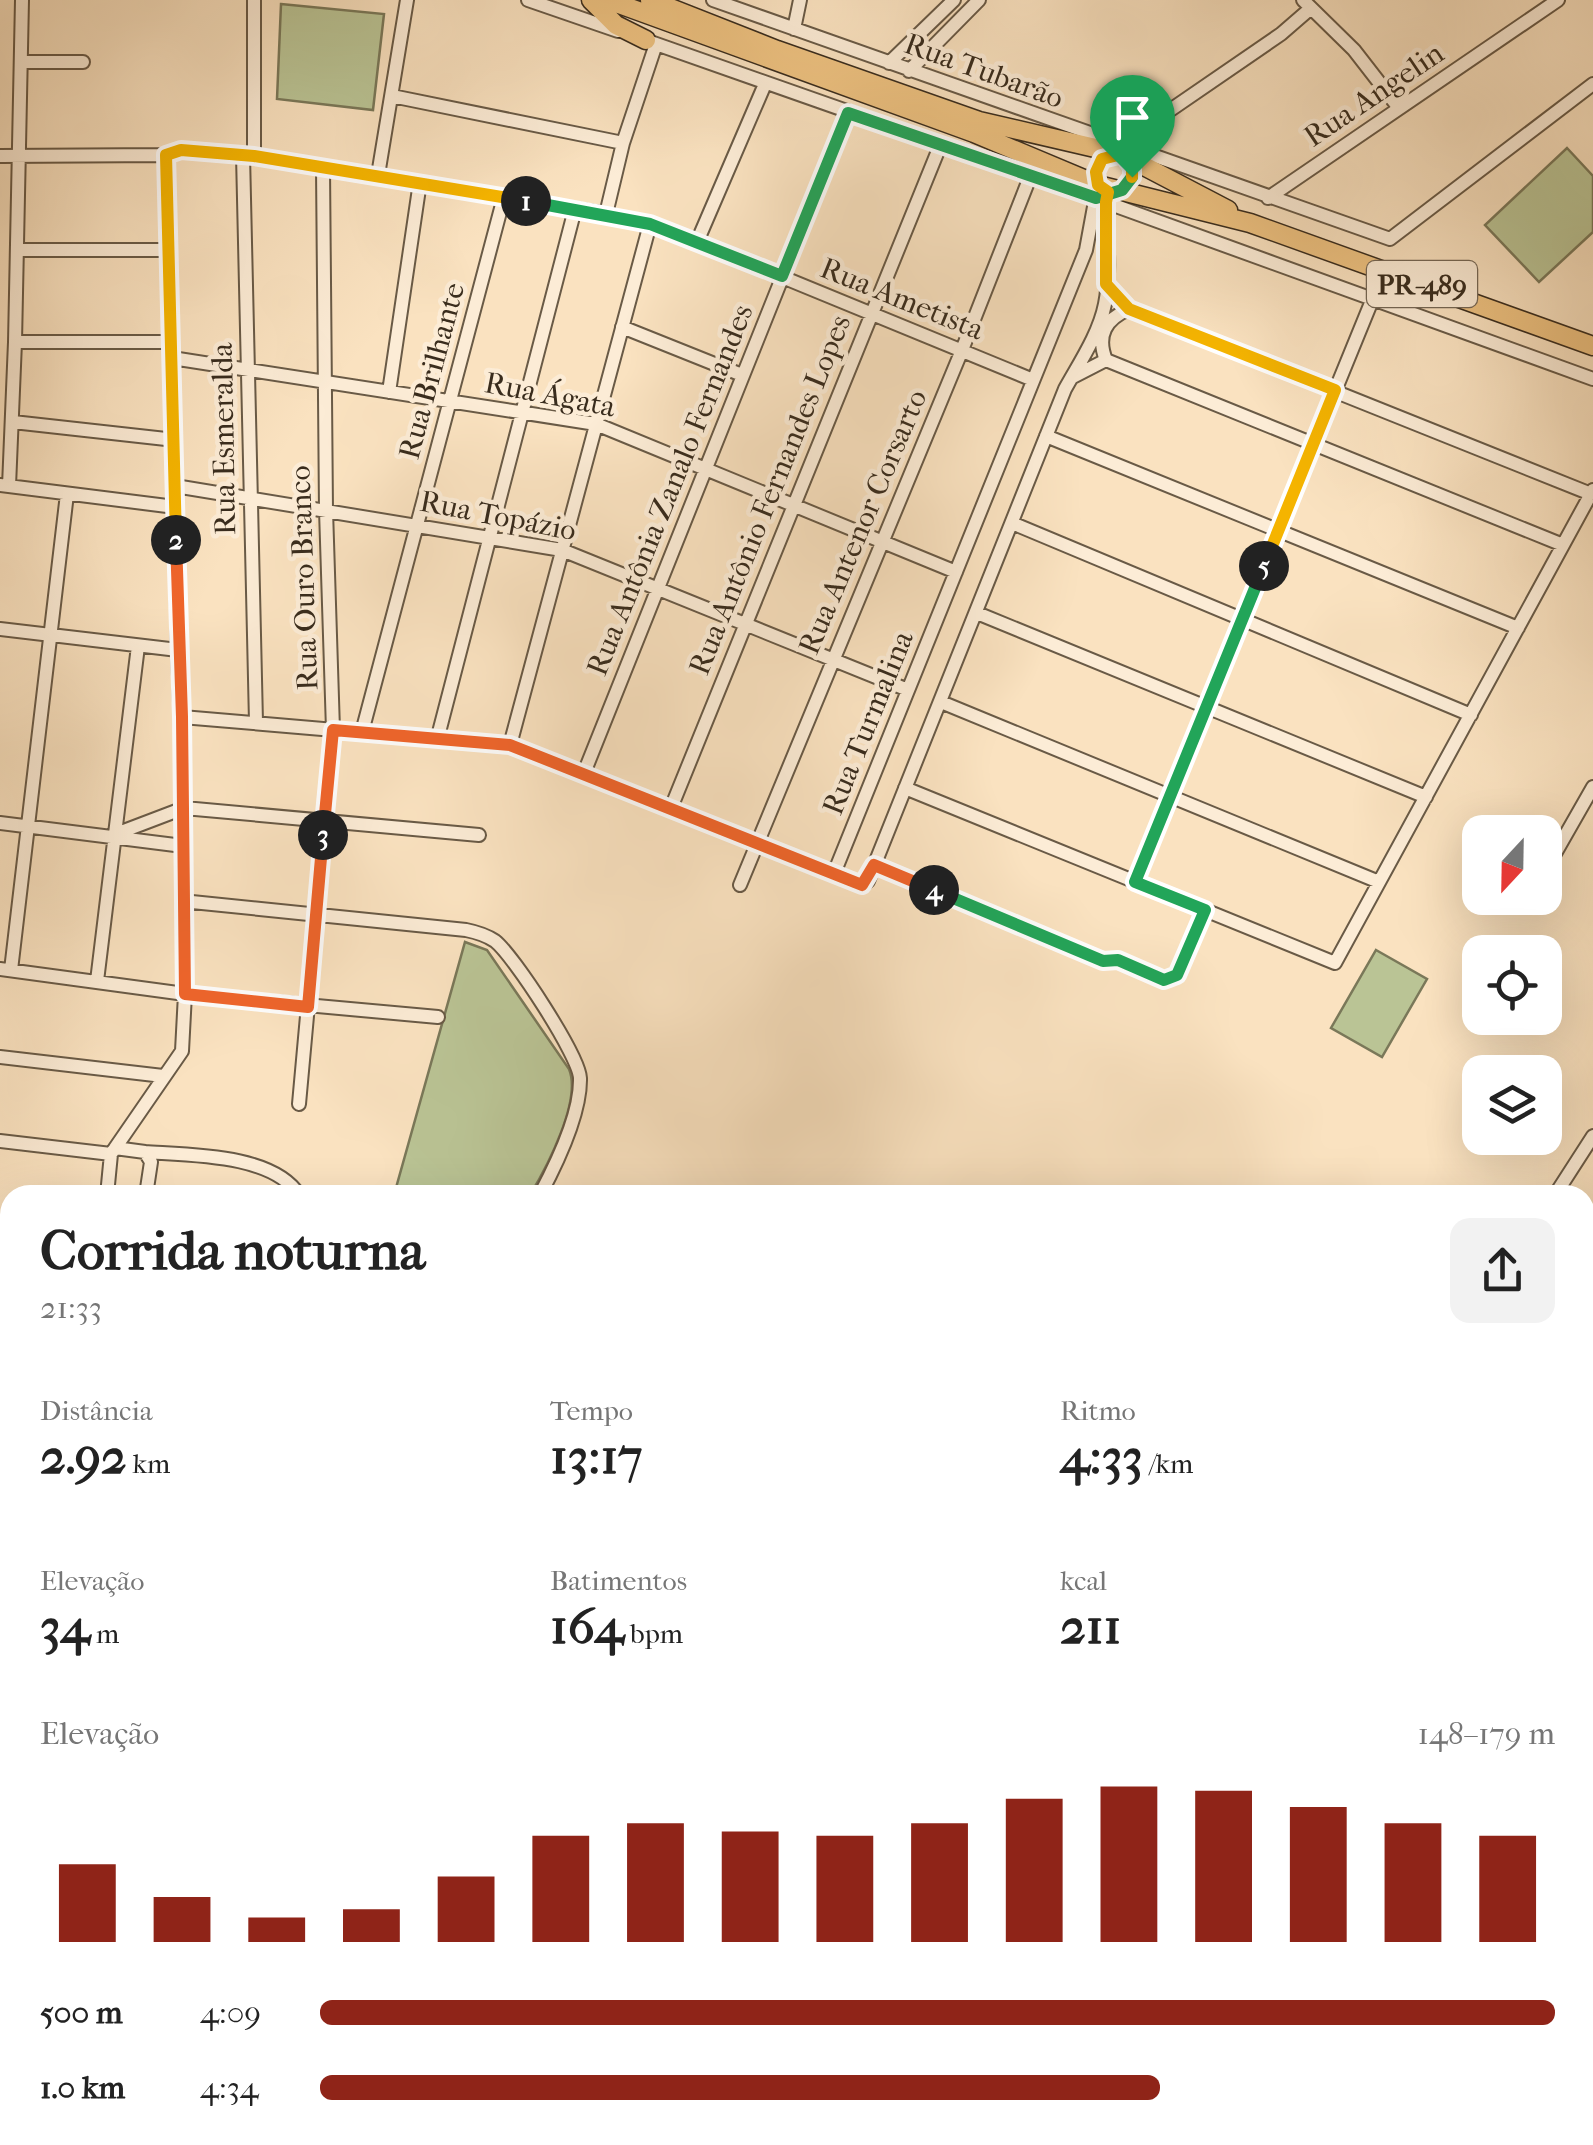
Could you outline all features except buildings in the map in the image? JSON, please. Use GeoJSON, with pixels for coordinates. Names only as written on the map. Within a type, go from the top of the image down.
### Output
{"type":"FeatureCollection","features":[{"type":"Feature","properties":{"kind":"main road"},"geometry":{"type":"LineString","coordinates":[[592,0],[616,24],[651,42]]}},
{"type":"Feature","properties":{"kind":"main road","name":"PR-489"},"geometry":{"type":"LineString","coordinates":[[608,0],[974,133],[1105,196],[1250,222]]}},
{"type":"Feature","properties":{"kind":"main road","name":"PR-489"},"geometry":{"type":"LineString","coordinates":[[650,0],[777,50],[979,121],[1124,151],[1250,222],[1593,346]]}},
{"type":"Feature","properties":{"kind":"street"},"geometry":{"type":"LineString","coordinates":[[22,0],[16,342],[13,422],[5,486],[175,508]]}},
{"type":"Feature","properties":{"kind":"street","name":"Rua Esmeralda"},"geometry":{"type":"LineString","coordinates":[[254,0],[248,156],[248,369],[256,722]]}},
{"type":"Feature","properties":{"kind":"street"},"geometry":{"type":"LineString","coordinates":[[378,175],[407,0]]}},
{"type":"Feature","properties":{"kind":"street"},"geometry":{"type":"LineString","coordinates":[[528,0],[1030,177],[1105,196],[1593,379]]}},
{"type":"Feature","properties":{"kind":"street","name":"Rua Tubarão"},"geometry":{"type":"LineString","coordinates":[[713,0],[1124,151],[1390,239],[1593,84]]}},
{"type":"Feature","properties":{"kind":"street"},"geometry":{"type":"LineString","coordinates":[[794,30],[800,0]]}},
{"type":"Feature","properties":{"kind":"street"},"geometry":{"type":"LineString","coordinates":[[889,64],[954,0]]}},
{"type":"Feature","properties":{"kind":"street"},"geometry":{"type":"LineString","coordinates":[[909,71],[980,0]]}},
{"type":"Feature","properties":{"kind":"street","name":"Rua Angelin"},"geometry":{"type":"LineString","coordinates":[[1268,198],[1558,0]]}},
{"type":"Feature","properties":{"kind":"street"},"geometry":{"type":"LineString","coordinates":[[182,717],[510,745],[862,885],[874,865],[941,702],[1046,436],[1106,303],[1105,196],[1096,172],[1099,163],[1124,151],[1166,113],[1281,34],[1307,4],[1354,50],[1399,108]]}},
{"type":"Feature","properties":{"kind":"street"},"geometry":{"type":"LineString","coordinates":[[606,214],[651,42]]}},
{"type":"Feature","properties":{"kind":"street"},"geometry":{"type":"LineString","coordinates":[[21,62],[82,62]]}},
{"type":"Feature","properties":{"kind":"street"},"geometry":{"type":"LineString","coordinates":[[698,242],[765,84]]}},
{"type":"Feature","properties":{"kind":"street"},"geometry":{"type":"LineString","coordinates":[[392,96],[623,143]]}},
{"type":"Feature","properties":{"kind":"street","name":"Rua Antônia Zanalo Fernandes"},"geometry":{"type":"LineString","coordinates":[[584,774],[848,113]]}},
{"type":"Feature","properties":{"kind":"street","name":"Rua Antônio Fernandes Lopes"},"geometry":{"type":"LineString","coordinates":[[671,808],[940,146]]}},
{"type":"Feature","properties":{"kind":"street","name":"Rua Ametista"},"geometry":{"type":"LineString","coordinates":[[0,156],[166,155],[181,150],[248,156],[606,214],[650,224],[698,242],[1033,380]]}},
{"type":"Feature","properties":{"kind":"street"},"geometry":{"type":"LineString","coordinates":[[1105,196],[1126,187],[1133,170],[1124,151]]}},
{"type":"Feature","properties":{"kind":"street"},"geometry":{"type":"LineString","coordinates":[[108,1185],[113,1151],[182,1051],[184,808],[166,155]]}},
{"type":"Feature","properties":{"kind":"street","name":"Rua Ouro Branco"},"geometry":{"type":"LineString","coordinates":[[299,1104],[333,730],[326,510],[323,168]]}},
{"type":"Feature","properties":{"kind":"street","name":"Rua Antenor Corsarto"},"geometry":{"type":"LineString","coordinates":[[740,885],[1030,177]]}},
{"type":"Feature","properties":{"kind":"street"},"geometry":{"type":"LineString","coordinates":[[390,392],[420,182]]}},
{"type":"Feature","properties":{"kind":"street","name":"Rua Turmalina"},"geometry":{"type":"LineString","coordinates":[[831,871],[837,866],[1105,196]]}},
{"type":"Feature","properties":{"kind":"street","name":"Rua Brilhante"},"geometry":{"type":"LineString","coordinates":[[362,732],[504,198]]}},
{"type":"Feature","properties":{"kind":"street"},"geometry":{"type":"LineString","coordinates":[[436,740],[575,208]]}},
{"type":"Feature","properties":{"kind":"street"},"geometry":{"type":"LineString","coordinates":[[510,745],[650,224]]}},
{"type":"Feature","properties":{"kind":"street"},"geometry":{"type":"LineString","coordinates":[[17,250],[170,250]]}},
{"type":"Feature","properties":{"kind":"street"},"geometry":{"type":"LineString","coordinates":[[904,788],[1336,963],[1592,492],[1129,309],[1106,284]]}},
{"type":"Feature","properties":{"kind":"street"},"geometry":{"type":"LineString","coordinates":[[1135,882],[1372,298]]}},
{"type":"Feature","properties":{"kind":"street"},"geometry":{"type":"LineString","coordinates":[[1129,309],[1113,316],[1104,329],[1102,351],[1106,360],[1563,545]]}},
{"type":"Feature","properties":{"kind":"street"},"geometry":{"type":"LineString","coordinates":[[622,327],[742,375]]}},
{"type":"Feature","properties":{"kind":"street"},"geometry":{"type":"LineString","coordinates":[[16,342],[172,342]]}},
{"type":"Feature","properties":{"kind":"street","name":"Rua Ágata"},"geometry":{"type":"LineString","coordinates":[[172,358],[596,424],[956,572]]}},
{"type":"Feature","properties":{"kind":"street"},"geometry":{"type":"LineString","coordinates":[[1070,379],[1106,360]]}},
{"type":"Feature","properties":{"kind":"street"},"geometry":{"type":"LineString","coordinates":[[13,422],[174,440]]}},
{"type":"Feature","properties":{"kind":"street"},"geometry":{"type":"LineString","coordinates":[[1046,436],[1518,628]]}},
{"type":"Feature","properties":{"kind":"street","name":"Rua Topázio"},"geometry":{"type":"LineString","coordinates":[[175,486],[562,550],[908,690]]}},
{"type":"Feature","properties":{"kind":"street"},"geometry":{"type":"LineString","coordinates":[[66,494],[51,635],[5,969],[185,994],[438,1017]]}},
{"type":"Feature","properties":{"kind":"street"},"geometry":{"type":"LineString","coordinates":[[1012,523],[1470,714]]}},
{"type":"Feature","properties":{"kind":"street"},"geometry":{"type":"LineString","coordinates":[[977,613],[1426,797]]}},
{"type":"Feature","properties":{"kind":"street"},"geometry":{"type":"LineString","coordinates":[[0,629],[178,650]]}},
{"type":"Feature","properties":{"kind":"street"},"geometry":{"type":"LineString","coordinates":[[97,980],[138,646]]}},
{"type":"Feature","properties":{"kind":"street"},"geometry":{"type":"LineString","coordinates":[[941,702],[1380,882]]}},
{"type":"Feature","properties":{"kind":"street"},"geometry":{"type":"LineString","coordinates":[[1562,841],[1593,787]]}},
{"type":"Feature","properties":{"kind":"street"},"geometry":{"type":"LineString","coordinates":[[113,835],[184,808],[479,835]]}},
{"type":"Feature","properties":{"kind":"street"},"geometry":{"type":"LineString","coordinates":[[0,823],[183,846]]}},
{"type":"Feature","properties":{"kind":"street"},"geometry":{"type":"LineString","coordinates":[[874,865],[1103,961],[1118,960],[1164,980],[1177,975],[1205,910]]}},
{"type":"Feature","properties":{"kind":"street"},"geometry":{"type":"LineString","coordinates":[[182,901],[466,930],[495,942],[515,964],[577,1064],[579,1091],[544,1185]]}},
{"type":"Feature","properties":{"kind":"street"},"geometry":{"type":"LineString","coordinates":[[0,1057],[164,1076]]}},
{"type":"Feature","properties":{"kind":"street"},"geometry":{"type":"LineString","coordinates":[[1561,1185],[1593,1136]]}},
{"type":"Feature","properties":{"kind":"street"},"geometry":{"type":"LineString","coordinates":[[0,1140],[219,1156],[280,1174],[293,1185]]}},
{"type":"Feature","properties":{"kind":"street"},"geometry":{"type":"LineString","coordinates":[[145,1152],[150,1162],[147,1185]]}},
{"type":"Feature","properties":{"kind":"green space"},"geometry":{"type":"Polygon","coordinates":[[[281,4],[384,14],[373,110],[277,99],[281,4]]]}},
{"type":"Feature","properties":{"kind":"green space"},"geometry":{"type":"Polygon","coordinates":[[[1567,148],[1593,176],[1593,232],[1539,282],[1485,225],[1567,148]]]}},
{"type":"Feature","properties":{"kind":"green space"},"geometry":{"type":"Polygon","coordinates":[[[465,942],[487,950],[569,1069],[572,1082],[567,1115],[535,1185],[397,1185],[465,942]]]}},
{"type":"Feature","properties":{"kind":"green space"},"geometry":{"type":"Polygon","coordinates":[[[1376,950],[1427,979],[1382,1057],[1331,1028],[1376,950]]]}},
{"type":"Feature","properties":{"kind":"route"},"geometry":{"type":"LineString","coordinates":[[1132,177],[1122,190],[1108,192],[1096,198],[848,113],[782,276],[650,224],[606,214],[254,156],[181,150],[166,155],[182,717],[185,994],[308,1007],[333,730],[510,745],[862,885],[874,865],[1103,961],[1118,960],[1164,980],[1177,975],[1205,910],[1135,882],[1335,390],[1129,309],[1120,302],[1106,284],[1108,192],[1098,185],[1096,172],[1102,159],[1122,154],[1132,167],[1132,177]]}}]}
